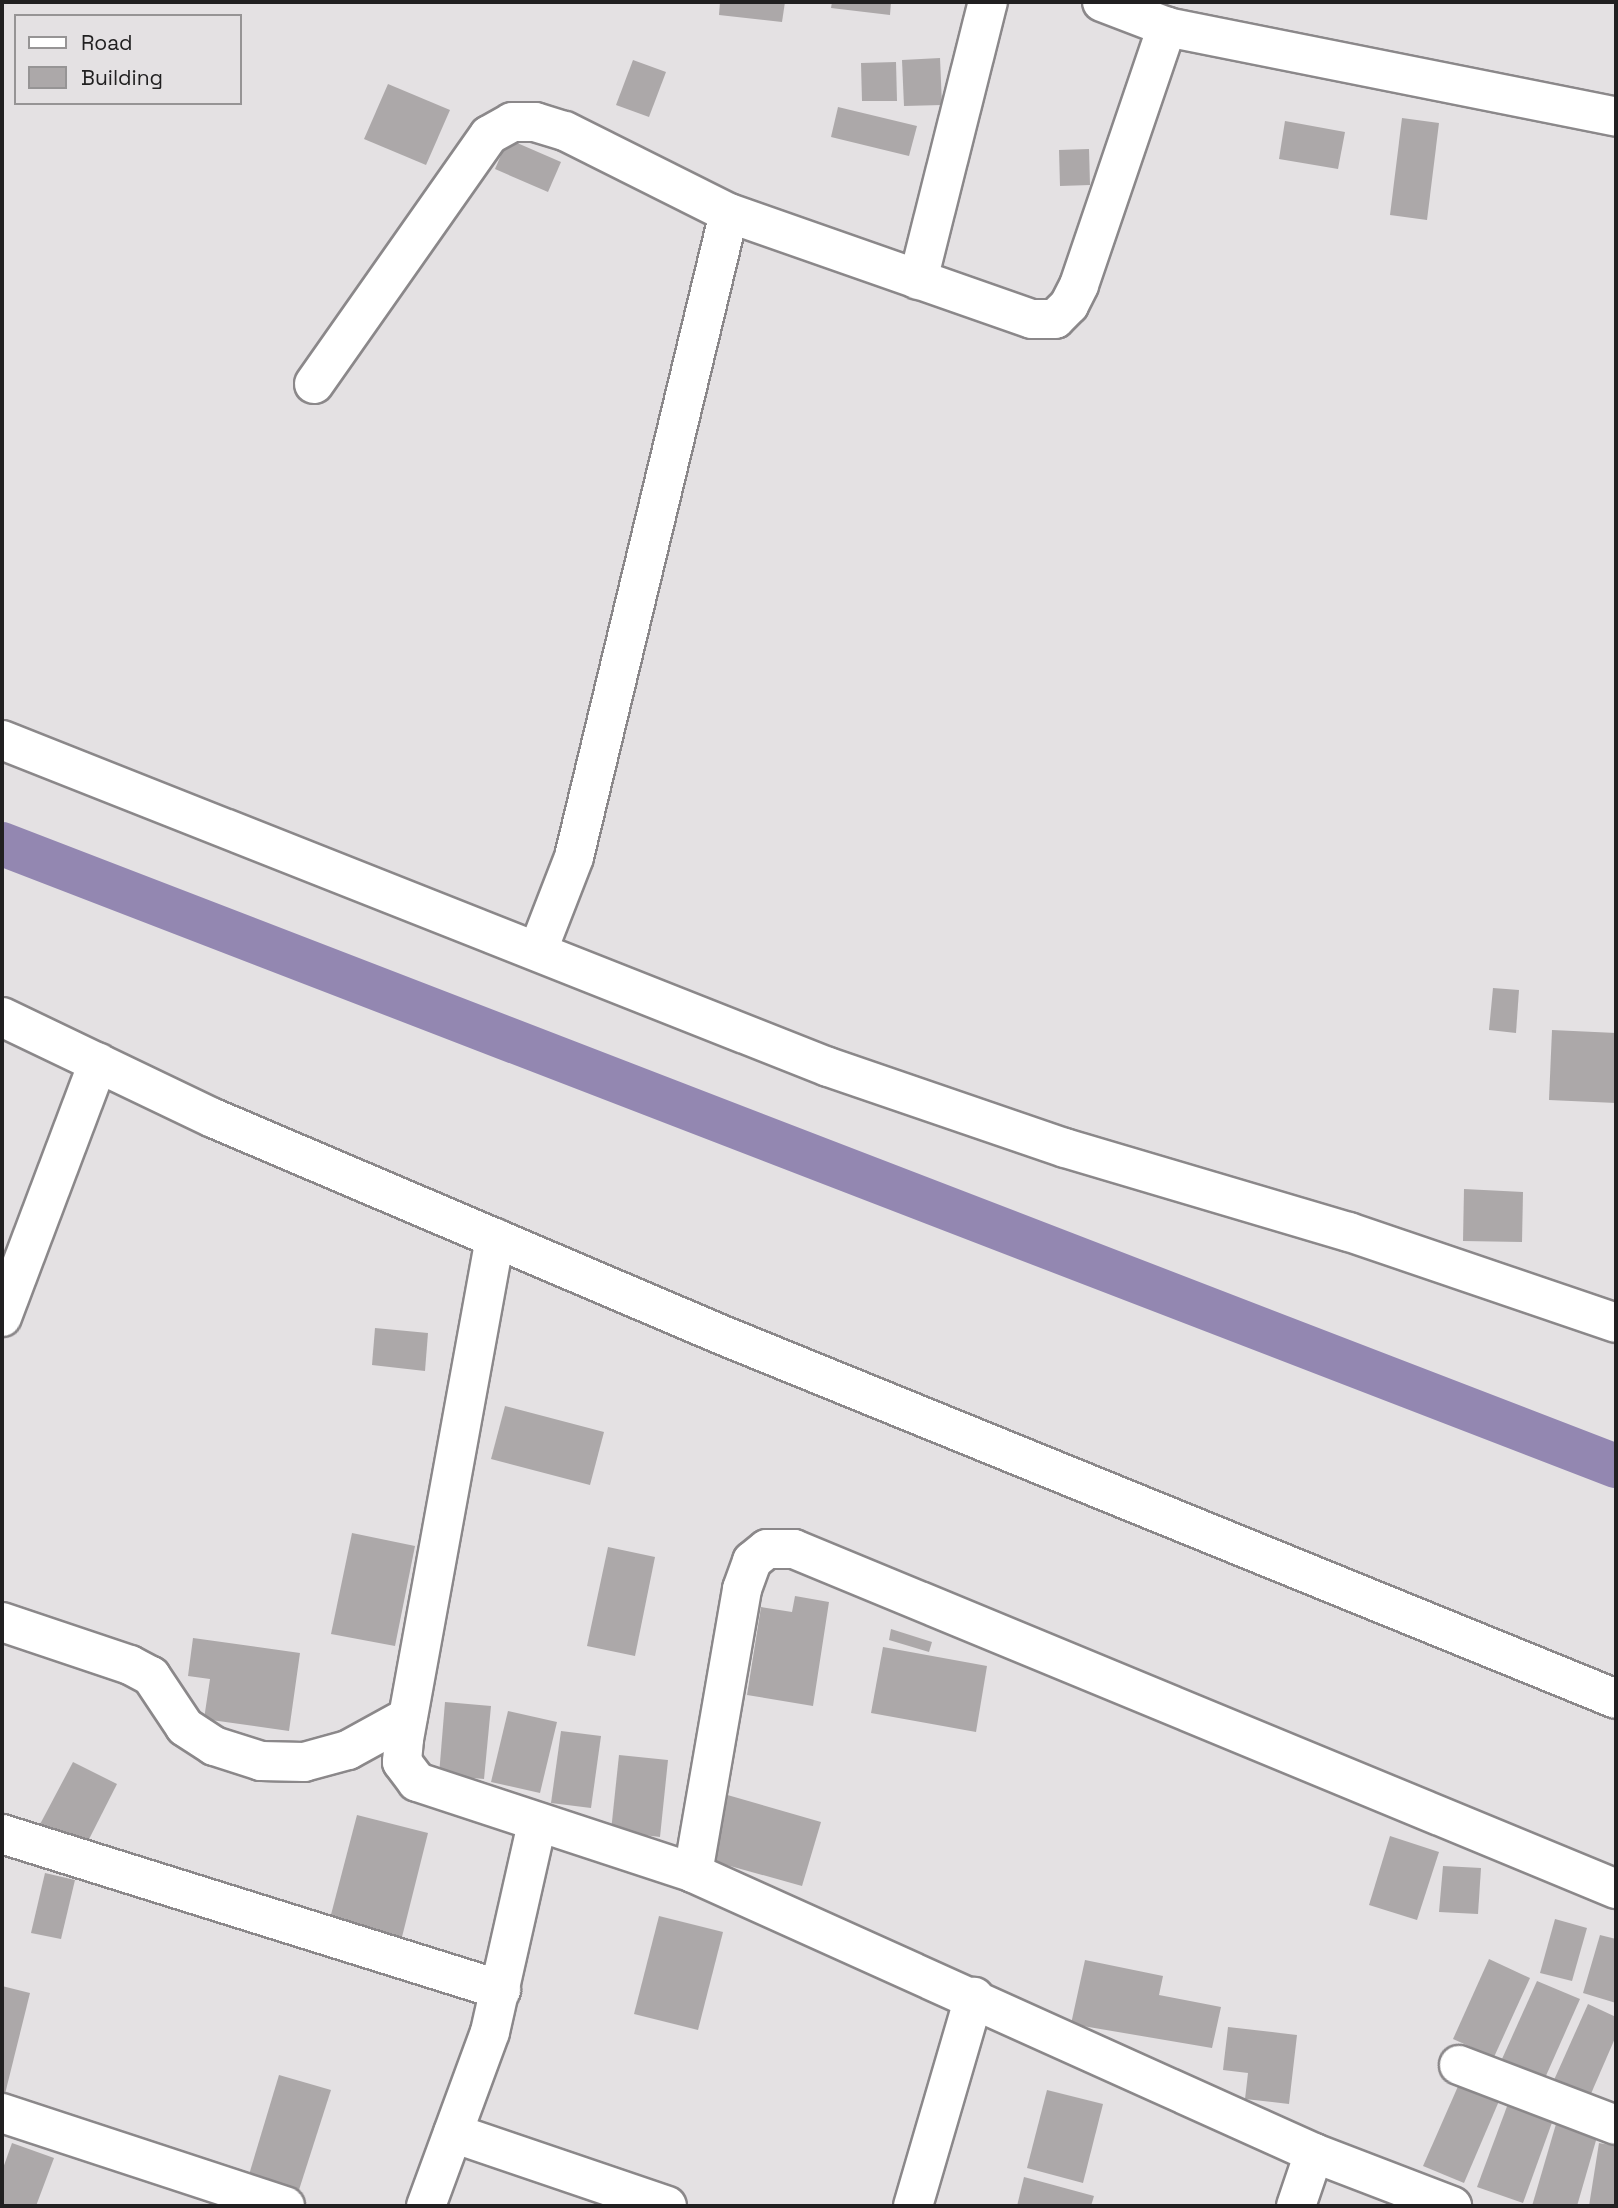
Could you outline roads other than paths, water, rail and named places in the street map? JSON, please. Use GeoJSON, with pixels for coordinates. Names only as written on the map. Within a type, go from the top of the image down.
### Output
{"type":"FeatureCollection","features":[{"type":"Feature","properties":{"kind":"street"},"geometry":{"type":"LineString","coordinates":[[918,280],[988,2]]}},
{"type":"Feature","properties":{"kind":"street"},"geometry":{"type":"LineString","coordinates":[[1102,2],[1167,27],[1616,117]]}},
{"type":"Feature","properties":{"kind":"street"},"geometry":{"type":"LineString","coordinates":[[314,384],[489,135],[512,122],[535,122],[565,131],[729,213],[1032,319],[1055,319],[1069,306],[1167,27]]}},
{"type":"Feature","properties":{"kind":"street"},"geometry":{"type":"LineString","coordinates":[[538,950],[574,857],[729,213]]}},
{"type":"Feature","properties":{"kind":"street"},"geometry":{"type":"LineString","coordinates":[[2,740],[538,950],[719,1027],[841,1072],[1065,1148],[1349,1232],[1616,1323]]}},
{"type":"Feature","properties":{"kind":"street"},"geometry":{"type":"LineString","coordinates":[[2,1017],[212,1118],[495,1238],[1616,1699]]}},
{"type":"Feature","properties":{"kind":"street"},"geometry":{"type":"LineString","coordinates":[[2,1317],[98,1063]]}},
{"type":"Feature","properties":{"kind":"street"},"geometry":{"type":"LineString","coordinates":[[495,1238],[408,1717],[402,1762],[417,1782],[537,1824],[693,1872],[1314,2153],[1452,2206]]}},
{"type":"Feature","properties":{"kind":"street"},"geometry":{"type":"LineString","coordinates":[[693,1872],[742,1589],[752,1561],[766,1549],[794,1549],[1616,1889]]}},
{"type":"Feature","properties":{"kind":"street"},"geometry":{"type":"LineString","coordinates":[[2,1622],[130,1665],[151,1676],[185,1727],[214,1746],[261,1761],[304,1762],[348,1750],[408,1717]]}},
{"type":"Feature","properties":{"kind":"street"},"geometry":{"type":"LineString","coordinates":[[426,2206],[501,1990],[537,1824]]}},
{"type":"Feature","properties":{"kind":"street"},"geometry":{"type":"LineString","coordinates":[[2,1834],[501,1990]]}},
{"type":"Feature","properties":{"kind":"street"},"geometry":{"type":"LineString","coordinates":[[913,2206],[974,1997]]}},
{"type":"Feature","properties":{"kind":"street"},"geometry":{"type":"LineString","coordinates":[[1459,2065],[1616,2125]]}},
{"type":"Feature","properties":{"kind":"street"},"geometry":{"type":"LineString","coordinates":[[2,2113],[285,2206]]}},
{"type":"Feature","properties":{"kind":"street"},"geometry":{"type":"LineString","coordinates":[[453,2133],[667,2206]]}},
{"type":"Feature","properties":{"kind":"street"},"geometry":{"type":"LineString","coordinates":[[1296,2206],[1314,2153]]}},
{"type":"Feature","properties":{"kind":"waterway"},"geometry":{"type":"LineString","coordinates":[[2,844],[1616,1466]]}}]}
